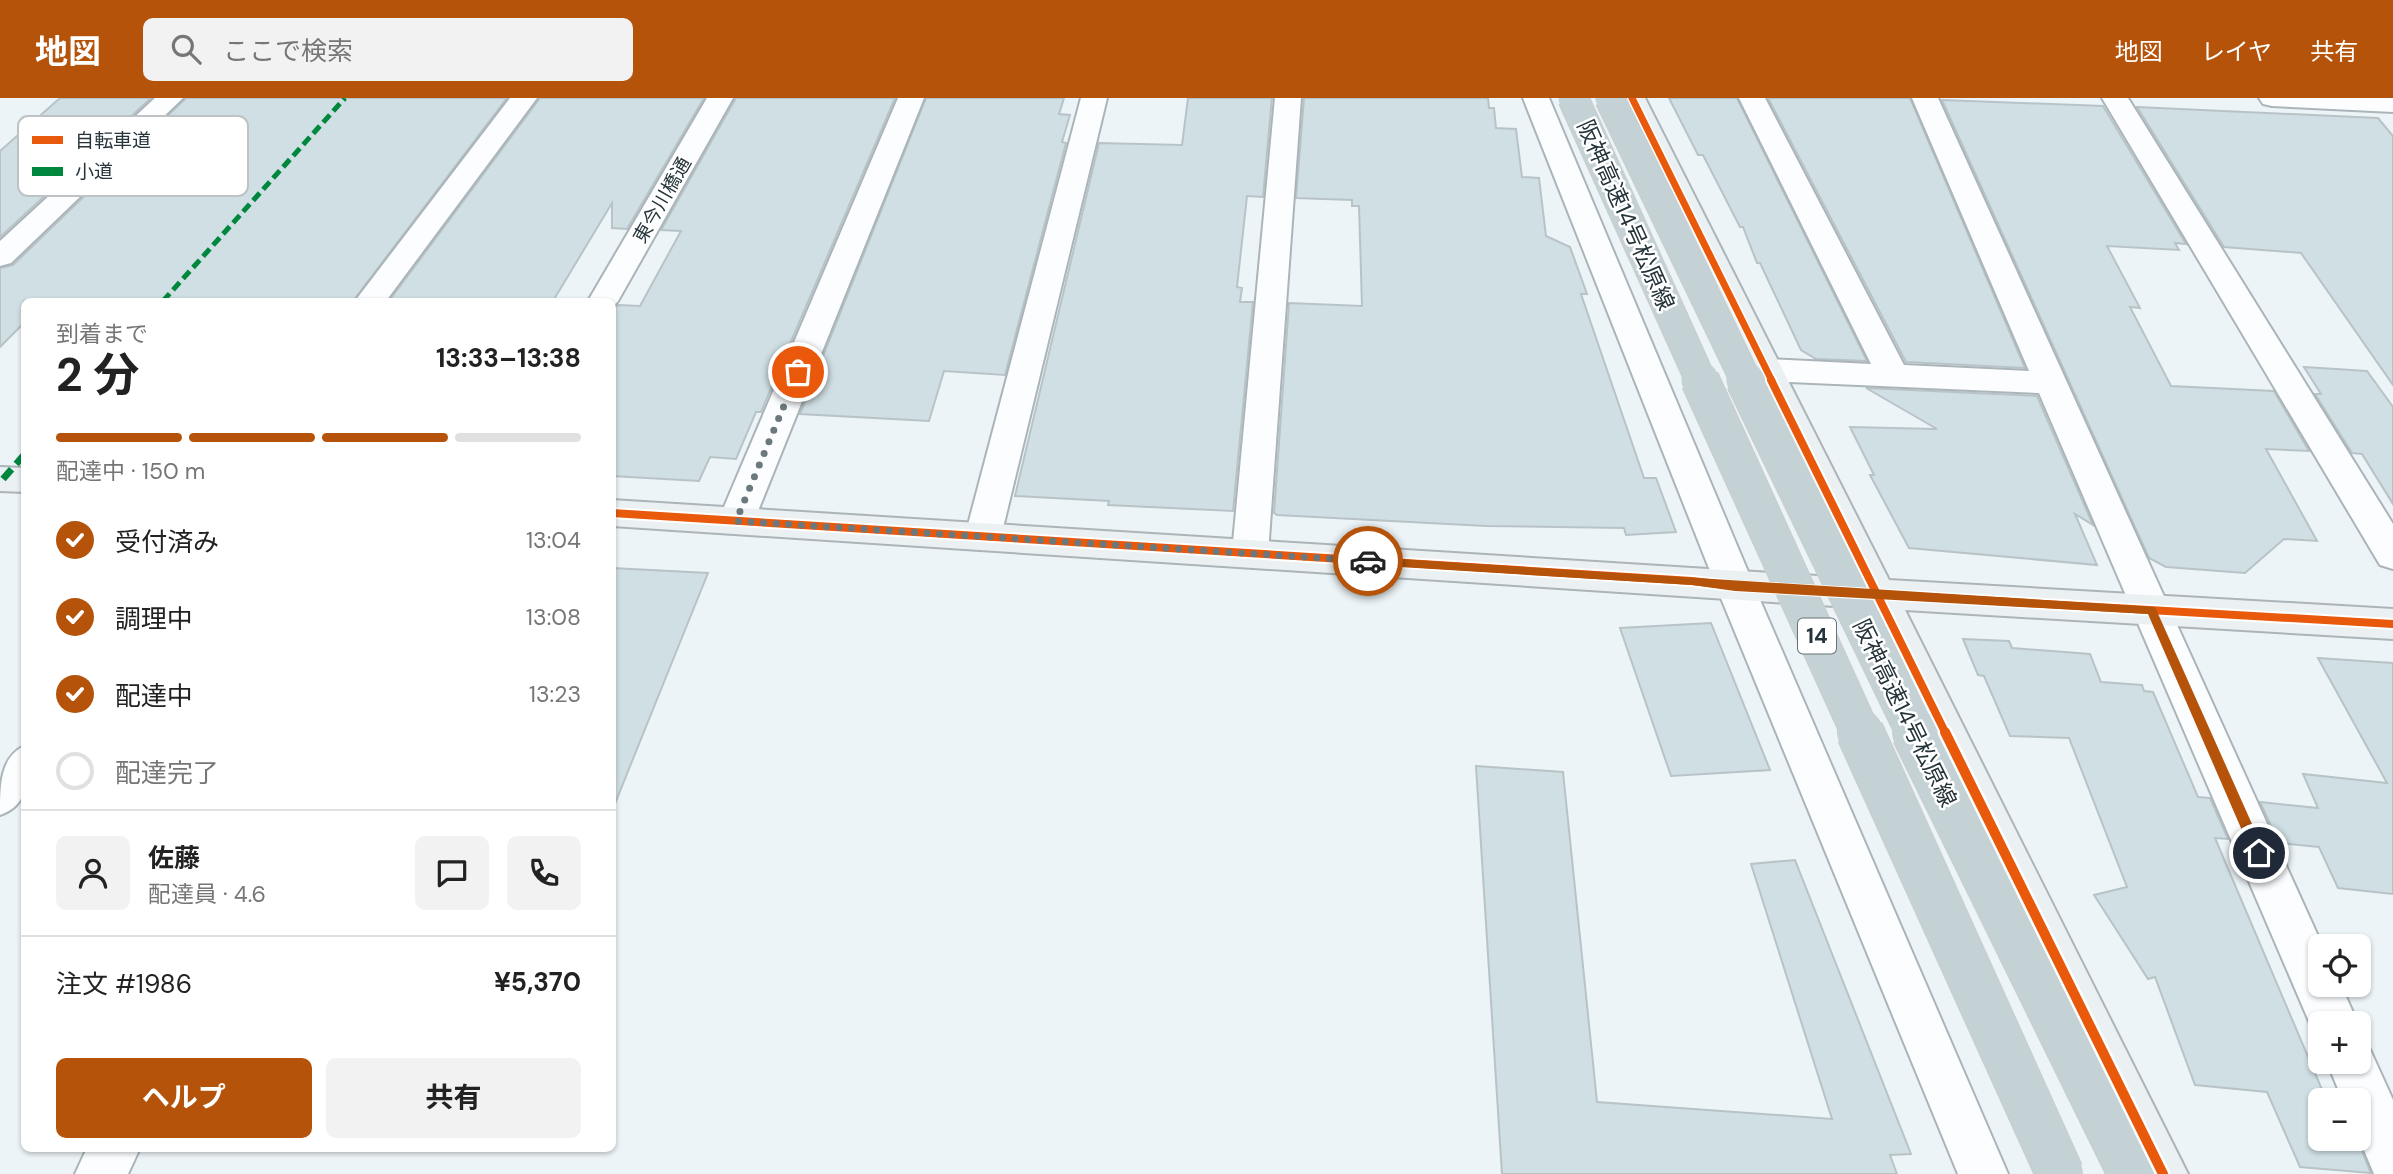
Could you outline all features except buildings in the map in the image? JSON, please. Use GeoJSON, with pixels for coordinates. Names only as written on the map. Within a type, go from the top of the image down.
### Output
{"type":"FeatureCollection","features":[{"type":"Feature","properties":{"kind":"highway","name":"阪神高速14号松原線"},"geometry":{"type":"LineString","coordinates":[[1573,98],[2060,1174]]}},
{"type":"Feature","properties":{"kind":"highway","name":"阪神高速14号松原線"},"geometry":{"type":"LineString","coordinates":[[1610,98],[1854,608],[2132,1174]]}},
{"type":"Feature","properties":{"kind":"street"},"geometry":{"type":"LineString","coordinates":[[151,116],[170,98]]}},
{"type":"Feature","properties":{"kind":"street"},"geometry":{"type":"LineString","coordinates":[[372,298],[524,98]]}},
{"type":"Feature","properties":{"kind":"street","name":"東今川橋通"},"geometry":{"type":"LineString","coordinates":[[605,298],[720,98]]}},
{"type":"Feature","properties":{"kind":"street"},"geometry":{"type":"LineString","coordinates":[[736,521],[911,98]]}},
{"type":"Feature","properties":{"kind":"street"},"geometry":{"type":"LineString","coordinates":[[983,536],[1094,98]]}},
{"type":"Feature","properties":{"kind":"street"},"geometry":{"type":"LineString","coordinates":[[1250,553],[1288,98]]}},
{"type":"Feature","properties":{"kind":"street"},"geometry":{"type":"LineString","coordinates":[[1535,98],[1735,586],[1983,1174]]}},
{"type":"Feature","properties":{"kind":"street"},"geometry":{"type":"LineString","coordinates":[[1632,98],[2163,1174]]}},
{"type":"Feature","properties":{"kind":"street"},"geometry":{"type":"LineString","coordinates":[[1752,98],[1893,375]]}},
{"type":"Feature","properties":{"kind":"street"},"geometry":{"type":"LineString","coordinates":[[1925,98],[2328,1011]]}},
{"type":"Feature","properties":{"kind":"street"},"geometry":{"type":"LineString","coordinates":[[2115,98],[2393,555]]}},
{"type":"Feature","properties":{"kind":"street"},"geometry":{"type":"LineString","coordinates":[[2272,98],[2393,104]]}},
{"type":"Feature","properties":{"kind":"street"},"geometry":{"type":"LineString","coordinates":[[0,257],[65,196]]}},
{"type":"Feature","properties":{"kind":"street"},"geometry":{"type":"LineString","coordinates":[[1766,370],[2051,383]]}},
{"type":"Feature","properties":{"kind":"street"},"geometry":{"type":"LineString","coordinates":[[616,513],[1692,581],[1735,586],[2393,624]]}},
{"type":"Feature","properties":{"kind":"street"},"geometry":{"type":"LineString","coordinates":[[0,797],[21,768]]}},
{"type":"Feature","properties":{"kind":"street"},"geometry":{"type":"LineString","coordinates":[[2356,1074],[2393,1158]]}},
{"type":"Feature","properties":{"kind":"street"},"geometry":{"type":"LineString","coordinates":[[100,1174],[113,1152]]}},
{"type":"Feature","properties":{"kind":"marked path"},"geometry":{"type":"LineString","coordinates":[[166,298],[345,98]]}},
{"type":"Feature","properties":{"kind":"marked path"},"geometry":{"type":"LineString","coordinates":[[3,479],[21,458]]}},
{"type":"Feature","properties":{"kind":"cycle path"},"geometry":{"type":"LineString","coordinates":[[1632,98],[2163,1174]]}},
{"type":"Feature","properties":{"kind":"cycle path"},"geometry":{"type":"LineString","coordinates":[[616,513],[1692,581],[1735,586],[2393,624]]}},
{"type":"Feature","properties":{"kind":"way so far"},"geometry":{"type":"LineString","coordinates":[[798,372],[736,521],[1368,561]]}},
{"type":"Feature","properties":{"kind":"route"},"geometry":{"type":"LineString","coordinates":[[1368,561],[2151,610],[2259,853]]}}]}
